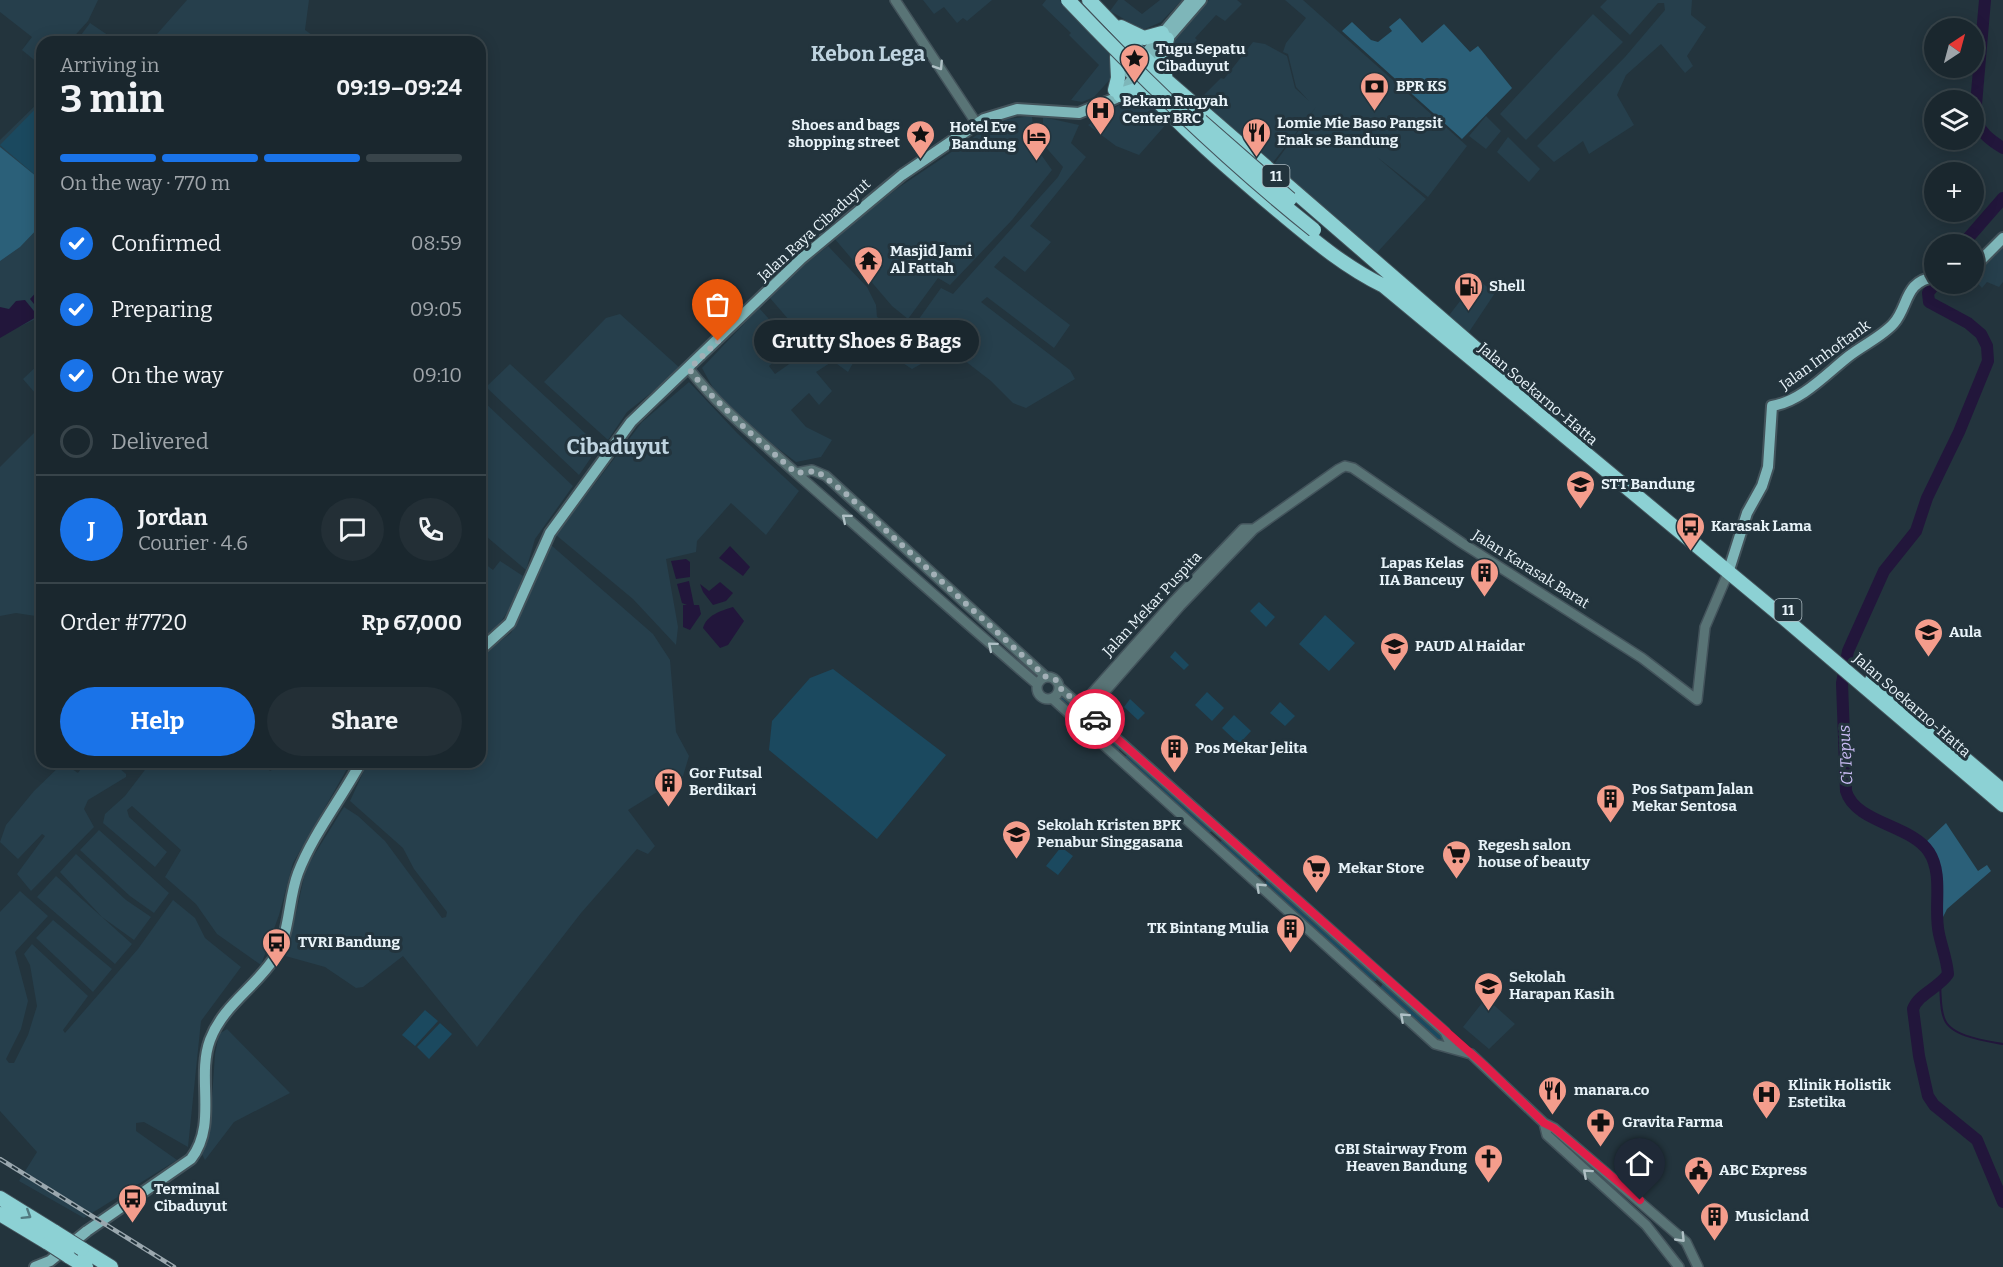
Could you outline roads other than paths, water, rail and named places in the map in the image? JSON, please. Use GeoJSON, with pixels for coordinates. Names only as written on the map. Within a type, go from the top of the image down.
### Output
{"type":"FeatureCollection","features":[{"type":"Feature","properties":{"kind":"highway","name":"Jalan Soekarno-Hatta"},"geometry":{"type":"LineString","coordinates":[[1062,0],[1196,139],[1334,257],[1385,280]]}},
{"type":"Feature","properties":{"kind":"highway","name":"11"},"geometry":{"type":"LineString","coordinates":[[1068,0],[1141,77],[1213,146],[1385,280]]}},
{"type":"Feature","properties":{"kind":"highway","name":"11"},"geometry":{"type":"LineString","coordinates":[[1077,0],[1196,117],[1316,225]]}},
{"type":"Feature","properties":{"kind":"highway","name":"Jalan Soekarno-Hatta"},"geometry":{"type":"LineString","coordinates":[[1089,0],[1166,80],[1385,280],[1854,671],[1958,761],[2003,805]]}},
{"type":"Feature","properties":{"kind":"highway"},"geometry":{"type":"LineString","coordinates":[[1104,16],[1138,37],[1165,36],[1162,60],[1166,80]]}},
{"type":"Feature","properties":{"kind":"highway"},"geometry":{"type":"LineString","coordinates":[[1117,57],[1117,92],[1136,90],[1152,95]]}},
{"type":"Feature","properties":{"kind":"highway"},"geometry":{"type":"LineString","coordinates":[[1196,139],[1198,125],[1204,121],[1211,121]]}},
{"type":"Feature","properties":{"kind":"highway","name":"Jalan Soekarno-Hatta"},"geometry":{"type":"LineString","coordinates":[[1958,761],[2003,791]]}},
{"type":"Feature","properties":{"kind":"highway"},"geometry":{"type":"LineString","coordinates":[[0,1198],[51,1237],[68,1256],[86,1267]]}},
{"type":"Feature","properties":{"kind":"highway"},"geometry":{"type":"LineString","coordinates":[[0,1214],[82,1249],[111,1267]]}},
{"type":"Feature","properties":{"kind":"main road"},"geometry":{"type":"LineString","coordinates":[[1165,36],[1191,0]]}},
{"type":"Feature","properties":{"kind":"main road"},"geometry":{"type":"LineString","coordinates":[[1165,36],[1201,0]]}},
{"type":"Feature","properties":{"kind":"main road","name":"Jalan Raya Cibaduyut"},"geometry":{"type":"LineString","coordinates":[[486,644],[510,622],[548,537],[568,506],[631,422],[689,369],[795,264],[864,205],[976,124],[991,116],[1011,110],[1037,108],[1079,113],[1104,103],[1117,92],[1165,36]]}},
{"type":"Feature","properties":{"kind":"main road"},"geometry":{"type":"LineString","coordinates":[[1984,257],[2003,238]]}},
{"type":"Feature","properties":{"kind":"main road","name":"Jalan Inhoftank"},"geometry":{"type":"LineString","coordinates":[[1729,569],[1748,513],[1762,486],[1768,467],[1772,406],[1782,404],[1802,393],[1893,324],[1912,290],[1924,281]]}},
{"type":"Feature","properties":{"kind":"main road"},"geometry":{"type":"LineString","coordinates":[[38,1265],[74,1237],[82,1234],[190,1159],[199,1149],[204,1128],[207,1052],[210,1039],[232,1004],[275,957],[304,858],[357,768]]}},
{"type":"Feature","properties":{"kind":"street"},"geometry":{"type":"LineString","coordinates":[[895,0],[976,124]]}},
{"type":"Feature","properties":{"kind":"street"},"geometry":{"type":"LineString","coordinates":[[689,369],[704,388],[748,431],[931,595],[1037,684],[1040,696],[1053,699],[1434,1044],[1471,1054]]}},
{"type":"Feature","properties":{"kind":"street","name":"Jalan Karasak Barat"},"geometry":{"type":"LineString","coordinates":[[1347,466],[1642,658],[1697,700],[1705,627],[1729,569]]}},
{"type":"Feature","properties":{"kind":"street","name":"Jalan Mekar Puspita"},"geometry":{"type":"LineString","coordinates":[[1075,701],[1082,703],[1087,700],[1244,529],[1254,529],[1339,469],[1347,466]]}},
{"type":"Feature","properties":{"kind":"street"},"geometry":{"type":"LineString","coordinates":[[796,473],[812,470],[825,477],[1046,677],[1056,680],[1059,687],[1471,1054],[1544,1123],[1567,1139],[1656,1214],[1686,1242],[1698,1267]]}},
{"type":"Feature","properties":{"kind":"street","name":"Jalan Mekar Puspita"},"geometry":{"type":"LineString","coordinates":[[1093,717],[1090,710],[1093,705],[1177,603]]}},
{"type":"Feature","properties":{"kind":"street"},"geometry":{"type":"LineString","coordinates":[[1037,684],[1046,677]]}},
{"type":"Feature","properties":{"kind":"street"},"geometry":{"type":"LineString","coordinates":[[1053,699],[1059,687]]}},
{"type":"Feature","properties":{"kind":"street"},"geometry":{"type":"LineString","coordinates":[[1119,758],[1128,748]]}},
{"type":"Feature","properties":{"kind":"street"},"geometry":{"type":"LineString","coordinates":[[1445,1032],[1452,1048]]}},
{"type":"Feature","properties":{"kind":"street"},"geometry":{"type":"LineString","coordinates":[[1544,1123],[1547,1135],[1646,1225],[1679,1267]]}},
{"type":"Feature","properties":{"kind":"waterway","name":"Ci Tepus"},"geometry":{"type":"LineString","coordinates":[[1985,0],[1975,116],[1979,127],[2003,148]]}},
{"type":"Feature","properties":{"kind":"waterway","name":"Ci Tepus"},"geometry":{"type":"LineString","coordinates":[[1972,234],[2003,198]]}},
{"type":"Feature","properties":{"kind":"waterway","name":"Ci Tepus"},"geometry":{"type":"LineString","coordinates":[[1928,294],[1929,302],[1968,323],[1981,334],[1987,346],[1988,361],[1959,432],[1927,498],[1916,531],[1884,571],[1848,651],[1842,683],[1846,791],[1851,802],[1860,810],[1921,843],[1933,861],[1937,881],[1937,924],[1948,974],[1919,999],[1913,1009],[1919,1056],[1928,1096],[1934,1105],[1977,1140],[2003,1202]]}},
{"type":"Feature","properties":{"kind":"waterway"},"geometry":{"type":"LineString","coordinates":[[1940,985],[1944,1018],[1954,1030],[1970,1037],[2003,1044]]}},
{"type":"Feature","properties":{"kind":"railway"},"geometry":{"type":"LineString","coordinates":[[0,1159],[174,1267]]}},
{"type":"Feature","properties":{"kind":"place","name":"Tugu Sepatu Cibaduyut"},"geometry":{"type":"Point","coordinates":[1135,84]}},
{"type":"Feature","properties":{"kind":"place","name":"BPR KS"},"geometry":{"type":"Point","coordinates":[1375,112]}},
{"type":"Feature","properties":{"kind":"place","name":"Bekam Ruqyah Center BRC"},"geometry":{"type":"Point","coordinates":[1101,136]}},
{"type":"Feature","properties":{"kind":"place","name":"Lomie Mie Baso Pangsit Enak se Bandung"},"geometry":{"type":"Point","coordinates":[1256,158]}},
{"type":"Feature","properties":{"kind":"place","name":"Shoes and bags shopping street"},"geometry":{"type":"Point","coordinates":[921,160]}},
{"type":"Feature","properties":{"kind":"place","name":"Hotel Eve Bandung"},"geometry":{"type":"Point","coordinates":[1037,162]}},
{"type":"Feature","properties":{"kind":"place","name":"Masjid Jami Al Fattah"},"geometry":{"type":"Point","coordinates":[869,286]}},
{"type":"Feature","properties":{"kind":"place","name":"Shell"},"geometry":{"type":"Point","coordinates":[1468,312]}},
{"type":"Feature","properties":{"kind":"place","name":"Grutty Shoes & Bags"},"geometry":{"type":"Point","coordinates":[718,341]}},
{"type":"Feature","properties":{"kind":"place","name":"STT Bandung"},"geometry":{"type":"Point","coordinates":[1580,510]}},
{"type":"Feature","properties":{"kind":"place","name":"Karasak Lama"},"geometry":{"type":"Point","coordinates":[1690,552]}},
{"type":"Feature","properties":{"kind":"place","name":"Lapas Kelas IIA Banceuy"},"geometry":{"type":"Point","coordinates":[1485,598]}},
{"type":"Feature","properties":{"kind":"place","name":"Aula"},"geometry":{"type":"Point","coordinates":[1928,658]}},
{"type":"Feature","properties":{"kind":"place","name":"PAUD Al Haidar"},"geometry":{"type":"Point","coordinates":[1394,672]}},
{"type":"Feature","properties":{"kind":"place","name":"Pos Mekar Jelita"},"geometry":{"type":"Point","coordinates":[1174,774]}},
{"type":"Feature","properties":{"kind":"place","name":"Gor Futsal Berdikari"},"geometry":{"type":"Point","coordinates":[668,808]}},
{"type":"Feature","properties":{"kind":"place","name":"Pos Satpam Jalan Mekar Sentosa"},"geometry":{"type":"Point","coordinates":[1611,824]}},
{"type":"Feature","properties":{"kind":"place","name":"Sekolah Kristen BPK Penabur Singgasana"},"geometry":{"type":"Point","coordinates":[1016,860]}},
{"type":"Feature","properties":{"kind":"place","name":"Regesh salon house of beauty"},"geometry":{"type":"Point","coordinates":[1457,880]}},
{"type":"Feature","properties":{"kind":"place","name":"Mekar Store"},"geometry":{"type":"Point","coordinates":[1317,894]}},
{"type":"Feature","properties":{"kind":"place","name":"TK Bintang Mulia"},"geometry":{"type":"Point","coordinates":[1290,954]}},
{"type":"Feature","properties":{"kind":"place","name":"TVRI Bandung"},"geometry":{"type":"Point","coordinates":[277,968]}},
{"type":"Feature","properties":{"kind":"place","name":"Sekolah Harapan Kasih"},"geometry":{"type":"Point","coordinates":[1488,1012]}},
{"type":"Feature","properties":{"kind":"place","name":"manara.co"},"geometry":{"type":"Point","coordinates":[1553,1116]}},
{"type":"Feature","properties":{"kind":"place","name":"Klinik Holistik Estetika"},"geometry":{"type":"Point","coordinates":[1767,1120]}},
{"type":"Feature","properties":{"kind":"place","name":"Gravita Farma"},"geometry":{"type":"Point","coordinates":[1601,1148]}},
{"type":"Feature","properties":{"kind":"place","name":"GBI Stairway From Heaven Bandung"},"geometry":{"type":"Point","coordinates":[1488,1184]}},
{"type":"Feature","properties":{"kind":"place","name":"ABC Express"},"geometry":{"type":"Point","coordinates":[1698,1196]}},
{"type":"Feature","properties":{"kind":"place","name":"Terminal Cibaduyut"},"geometry":{"type":"Point","coordinates":[133,1224]}},
{"type":"Feature","properties":{"kind":"place","name":"Musicland"},"geometry":{"type":"Point","coordinates":[1714,1242]}},
{"type":"Feature","properties":{"kind":"district","name":"Kebon Lega"},"geometry":{"type":"Point","coordinates":[868,54]}},
{"type":"Feature","properties":{"kind":"district","name":"Cibaduyut"},"geometry":{"type":"Point","coordinates":[618,447]}}]}
